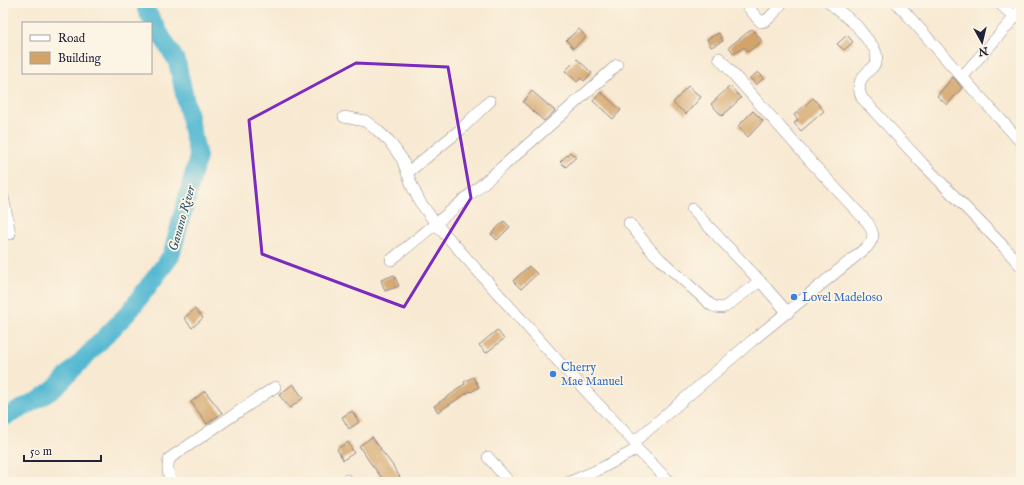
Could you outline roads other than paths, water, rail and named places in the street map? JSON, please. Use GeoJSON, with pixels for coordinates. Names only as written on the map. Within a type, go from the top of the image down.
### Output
{"type":"FeatureCollection","features":[{"type":"Feature","properties":{"kind":"street"},"geometry":{"type":"LineString","coordinates":[[744,3],[761,22],[768,19],[782,3]]}},
{"type":"Feature","properties":{"kind":"street"},"geometry":{"type":"LineString","coordinates":[[830,3],[856,25],[877,52],[877,61],[861,80],[859,85],[862,98],[1021,266]]}},
{"type":"Feature","properties":{"kind":"street"},"geometry":{"type":"LineString","coordinates":[[897,3],[1021,142]]}},
{"type":"Feature","properties":{"kind":"street"},"geometry":{"type":"LineString","coordinates":[[962,77],[1018,13],[999,3]]}},
{"type":"Feature","properties":{"kind":"street"},"geometry":{"type":"LineString","coordinates":[[570,482],[600,469],[635,445],[753,340],[867,247],[872,240],[872,232],[868,224],[812,163],[720,58]]}},
{"type":"Feature","properties":{"kind":"street"},"geometry":{"type":"LineString","coordinates":[[391,260],[498,171],[618,65]]}},
{"type":"Feature","properties":{"kind":"street"},"geometry":{"type":"LineString","coordinates":[[407,173],[460,130],[490,101]]}},
{"type":"Feature","properties":{"kind":"street"},"geometry":{"type":"LineString","coordinates":[[344,117],[365,121],[389,141],[402,159],[420,202],[436,224],[567,371],[670,482]]}},
{"type":"Feature","properties":{"kind":"street"},"geometry":{"type":"LineString","coordinates":[[3,196],[10,234]]}},
{"type":"Feature","properties":{"kind":"street"},"geometry":{"type":"LineString","coordinates":[[692,209],[788,312]]}},
{"type":"Feature","properties":{"kind":"street"},"geometry":{"type":"LineString","coordinates":[[629,223],[650,250],[710,305],[721,309],[760,281]]}},
{"type":"Feature","properties":{"kind":"street"},"geometry":{"type":"LineString","coordinates":[[171,482],[167,463],[170,458],[275,387]]}},
{"type":"Feature","properties":{"kind":"street"},"geometry":{"type":"LineString","coordinates":[[488,457],[509,482]]}},
{"type":"Feature","properties":{"kind":"waterway","name":"Ganano River"},"geometry":{"type":"LineString","coordinates":[[3,418],[53,390],[129,312],[171,256],[198,157],[177,62],[146,10],[146,3]]}},
{"type":"Feature","properties":{"kind":"place","name":"Lovel Madeloso"},"geometry":{"type":"Point","coordinates":[794,297]}},
{"type":"Feature","properties":{"kind":"place","name":"Cherry Mae Manuel"},"geometry":{"type":"Point","coordinates":[553,374]}}]}
